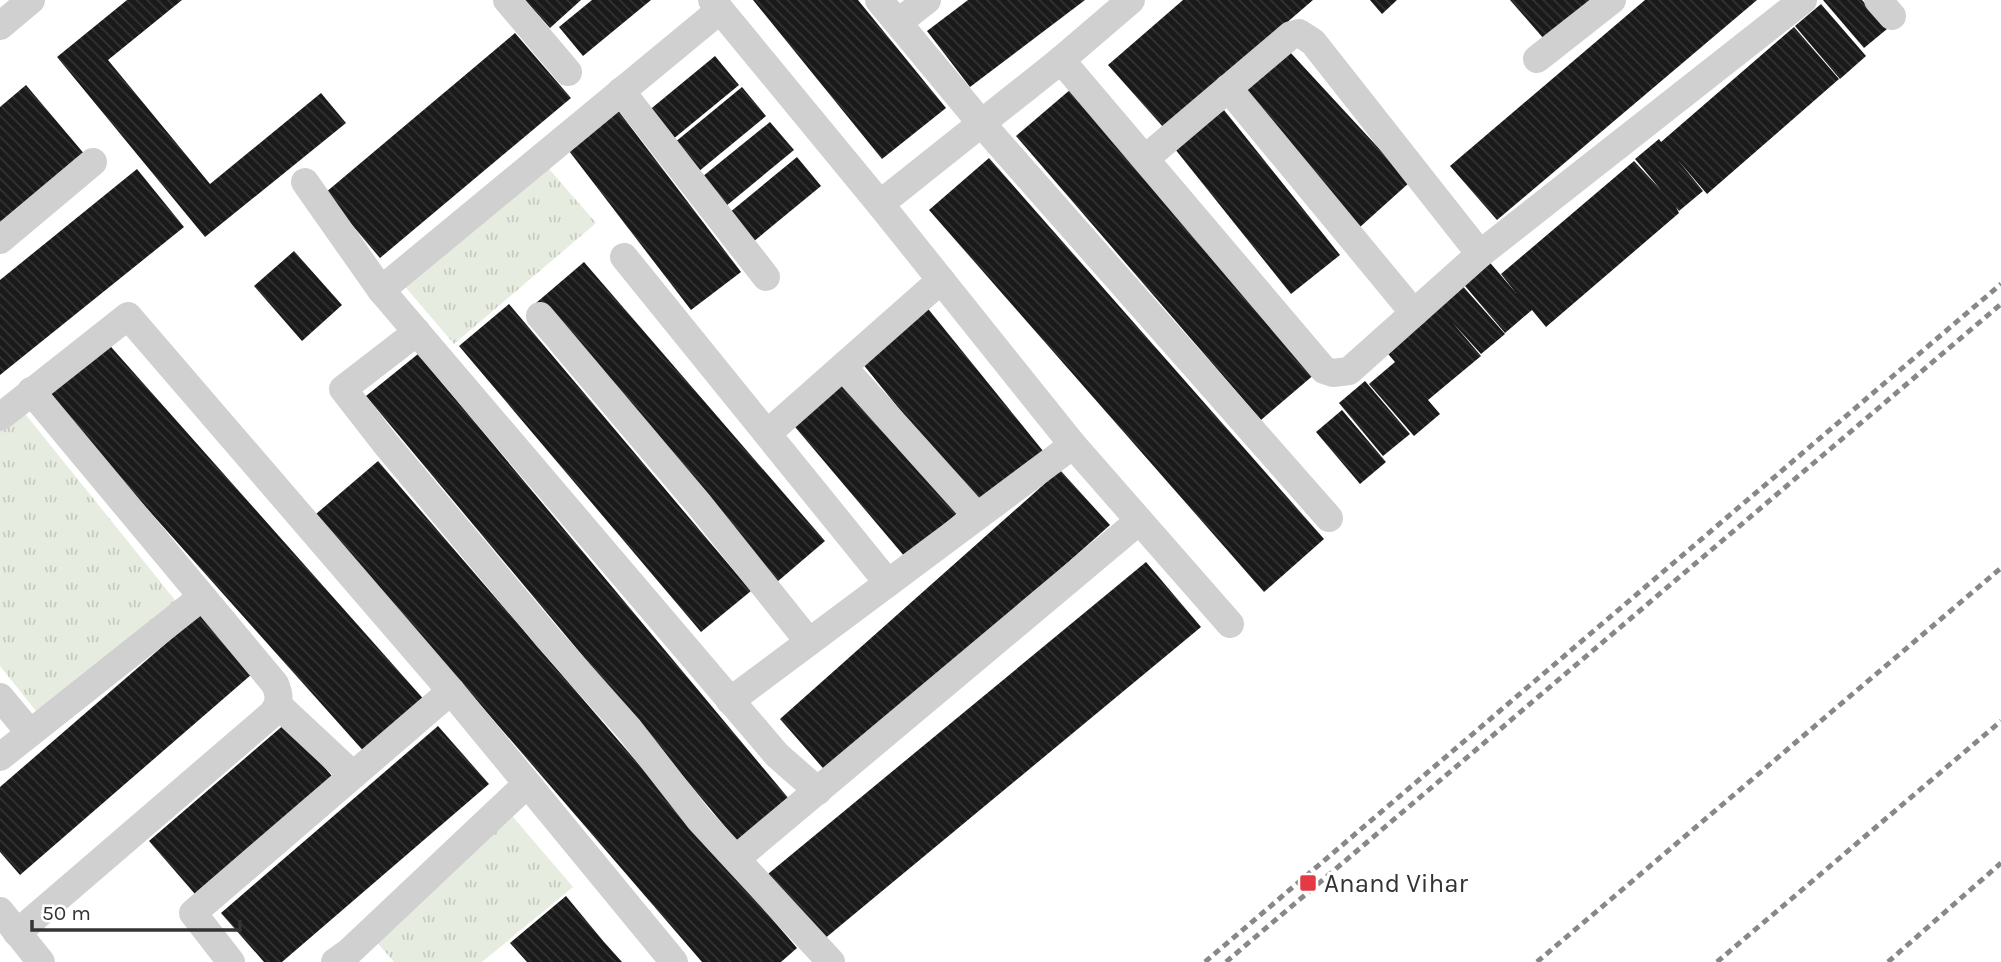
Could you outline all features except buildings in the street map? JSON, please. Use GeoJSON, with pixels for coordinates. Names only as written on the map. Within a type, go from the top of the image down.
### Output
{"type":"FeatureCollection","features":[{"type":"Feature","properties":{"kind":"street"},"geometry":{"type":"LineString","coordinates":[[507,0],[568,72]]}},
{"type":"Feature","properties":{"kind":"street"},"geometry":{"type":"LineString","coordinates":[[880,0],[981,123],[1329,518]]}},
{"type":"Feature","properties":{"kind":"street"},"geometry":{"type":"LineString","coordinates":[[899,22],[927,0]]}},
{"type":"Feature","properties":{"kind":"street"},"geometry":{"type":"LineString","coordinates":[[880,204],[1061,60],[1131,0]]}},
{"type":"Feature","properties":{"kind":"street"},"geometry":{"type":"LineString","coordinates":[[1537,59],[1612,0]]}},
{"type":"Feature","properties":{"kind":"street"},"geometry":{"type":"LineString","coordinates":[[1061,60],[1324,370],[1333,373],[1349,371],[1480,254],[1803,0]]}},
{"type":"Feature","properties":{"kind":"street"},"geometry":{"type":"LineString","coordinates":[[381,290],[621,91],[716,5],[1073,445],[1230,624]]}},
{"type":"Feature","properties":{"kind":"street"},"geometry":{"type":"LineString","coordinates":[[1146,159],[1291,35],[1299,33],[1313,42],[1480,254]]}},
{"type":"Feature","properties":{"kind":"street"},"geometry":{"type":"LineString","coordinates":[[1228,88],[1414,313]]}},
{"type":"Feature","properties":{"kind":"street"},"geometry":{"type":"LineString","coordinates":[[621,91],[766,277]]}},
{"type":"Feature","properties":{"kind":"street"},"geometry":{"type":"LineString","coordinates":[[0,240],[93,162]]}},
{"type":"Feature","properties":{"kind":"street"},"geometry":{"type":"LineString","coordinates":[[305,182],[381,290],[777,755],[818,791]]}},
{"type":"Feature","properties":{"kind":"street"},"geometry":{"type":"LineString","coordinates":[[624,257],[888,583]]}},
{"type":"Feature","properties":{"kind":"street"},"geometry":{"type":"LineString","coordinates":[[768,433],[941,280]]}},
{"type":"Feature","properties":{"kind":"street"},"geometry":{"type":"LineString","coordinates":[[0,417],[128,316],[451,691],[674,962]]}},
{"type":"Feature","properties":{"kind":"street"},"geometry":{"type":"LineString","coordinates":[[540,316],[698,503],[809,642]]}},
{"type":"Feature","properties":{"kind":"street"},"geometry":{"type":"LineString","coordinates":[[417,332],[344,389],[402,464],[628,729],[699,819],[831,962]]}},
{"type":"Feature","properties":{"kind":"street"},"geometry":{"type":"LineString","coordinates":[[844,367],[977,516]]}},
{"type":"Feature","properties":{"kind":"street"},"geometry":{"type":"LineString","coordinates":[[31,391],[275,684],[280,696],[273,713],[8,922],[41,962]]}},
{"type":"Feature","properties":{"kind":"street"},"geometry":{"type":"LineString","coordinates":[[730,701],[1073,445]]}},
{"type":"Feature","properties":{"kind":"street"},"geometry":{"type":"LineString","coordinates":[[737,859],[1139,521]]}},
{"type":"Feature","properties":{"kind":"street"},"geometry":{"type":"LineString","coordinates":[[0,757],[202,597]]}},
{"type":"Feature","properties":{"kind":"street"},"geometry":{"type":"LineString","coordinates":[[232,962],[193,913],[451,691]]}},
{"type":"Feature","properties":{"kind":"street"},"geometry":{"type":"LineString","coordinates":[[0,697],[30,733]]}},
{"type":"Feature","properties":{"kind":"street"},"geometry":{"type":"LineString","coordinates":[[278,705],[353,775]]}},
{"type":"Feature","properties":{"kind":"street"},"geometry":{"type":"LineString","coordinates":[[347,958],[527,783]]}},
{"type":"Feature","properties":{"kind":"green space"},"geometry":{"type":"Polygon","coordinates":[[[543,162],[596,223],[454,344],[402,283],[543,162]]]}},
{"type":"Feature","properties":{"kind":"green space"},"geometry":{"type":"Polygon","coordinates":[[[22,410],[179,605],[40,716],[0,666],[0,428],[22,410]]]}},
{"type":"Feature","properties":{"kind":"green space"},"geometry":{"type":"Polygon","coordinates":[[[513,817],[573,887],[482,962],[394,962],[367,931],[513,817]]]}},
{"type":"Feature","properties":{"kind":"railway"},"geometry":{"type":"LineString","coordinates":[[1205,962],[2001,284]]}},
{"type":"Feature","properties":{"kind":"railway"},"geometry":{"type":"LineString","coordinates":[[1226,962],[2001,304]]}},
{"type":"Feature","properties":{"kind":"railway"},"geometry":{"type":"LineString","coordinates":[[1537,962],[2001,568]]}},
{"type":"Feature","properties":{"kind":"railway"},"geometry":{"type":"LineString","coordinates":[[1717,962],[2001,721]]}},
{"type":"Feature","properties":{"kind":"railway"},"geometry":{"type":"LineString","coordinates":[[1888,962],[2001,863]]}},
{"type":"Feature","properties":{"kind":"place","name":"Anand Vihar"},"geometry":{"type":"Point","coordinates":[1308,883]}}]}
